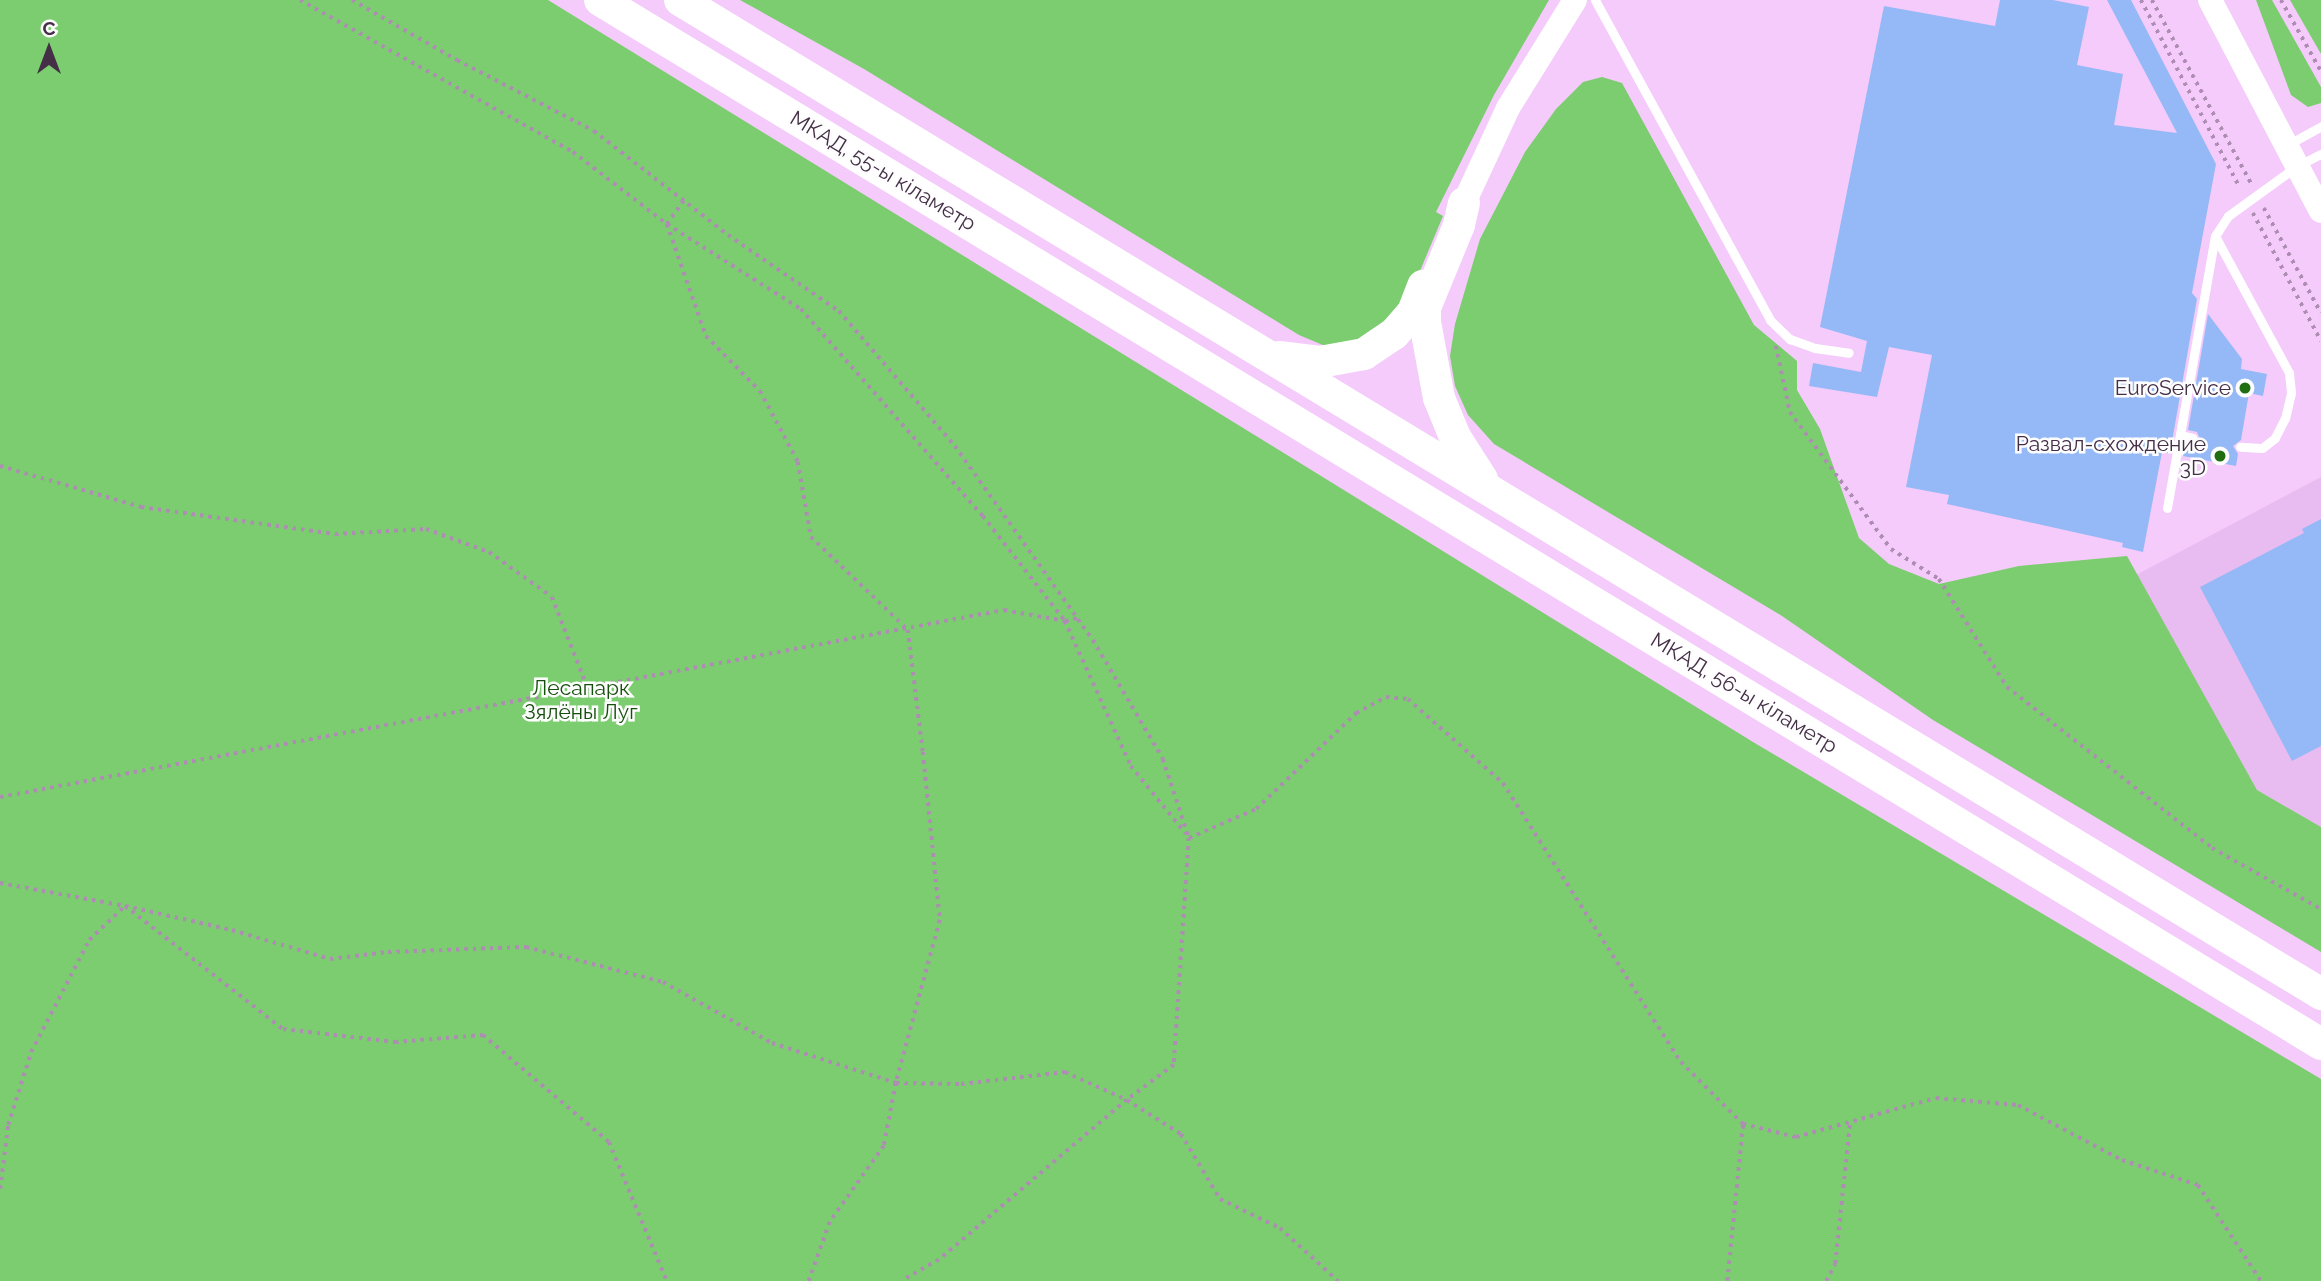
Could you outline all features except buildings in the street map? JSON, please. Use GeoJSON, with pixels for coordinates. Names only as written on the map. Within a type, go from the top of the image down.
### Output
{"type":"FeatureCollection","features":[{"type":"Feature","properties":{"kind":"highway","name":"МКАД, 55-ы кіламетр"},"geometry":{"type":"LineString","coordinates":[[600,0],[1166,343]]}},
{"type":"Feature","properties":{"kind":"highway","name":"МКАД, 55-ы кіламетр"},"geometry":{"type":"LineString","coordinates":[[680,0],[1189,308]]}},
{"type":"Feature","properties":{"kind":"highway"},"geometry":{"type":"LineString","coordinates":[[1267,355],[1320,362],[1364,354],[1394,334],[1413,312],[1450,220],[1464,203]]}},
{"type":"Feature","properties":{"kind":"highway"},"geometry":{"type":"LineString","coordinates":[[1464,203],[1459,226],[1425,308],[1425,322],[1438,398],[1455,437],[1486,486]]}},
{"type":"Feature","properties":{"kind":"highway","name":"МКАД, 56-ы кіламетр"},"geometry":{"type":"LineString","coordinates":[[1189,308],[2321,994]]}},
{"type":"Feature","properties":{"kind":"highway","name":"МКАД, 56-ы кіламетр"},"geometry":{"type":"LineString","coordinates":[[1166,343],[2321,1044]]}},
{"type":"Feature","properties":{"kind":"main road"},"geometry":{"type":"LineString","coordinates":[[1464,203],[1508,108],[1575,0]]}},
{"type":"Feature","properties":{"kind":"main road"},"geometry":{"type":"LineString","coordinates":[[2210,0],[2303,170],[2321,211]]}},
{"type":"Feature","properties":{"kind":"lane"},"geometry":{"type":"LineString","coordinates":[[1595,0],[1770,320],[1790,339],[1815,348],[1849,353]]}},
{"type":"Feature","properties":{"kind":"lane"},"geometry":{"type":"LineString","coordinates":[[2303,170],[2321,127]]}},
{"type":"Feature","properties":{"kind":"lane"},"geometry":{"type":"LineString","coordinates":[[2167,508],[2215,236],[2228,216],[2257,195],[2303,170],[2321,154]]}},
{"type":"Feature","properties":{"kind":"lane"},"geometry":{"type":"LineString","coordinates":[[2215,236],[2289,373],[2291,394],[2285,418],[2275,438],[2262,448],[2240,447]]}},
{"type":"Feature","properties":{"kind":"lane"},"geometry":{"type":"LineString","coordinates":[[2180,436],[2193,438]]}},
{"type":"Feature","properties":{"kind":"path"},"geometry":{"type":"LineString","coordinates":[[300,0],[573,152],[667,224],[801,309],[983,516],[1065,621],[1131,766],[1189,838]]}},
{"type":"Feature","properties":{"kind":"path"},"geometry":{"type":"LineString","coordinates":[[352,0],[457,60],[594,131],[727,235],[839,311],[955,446],[1077,618],[1163,759],[1189,838],[1174,1065],[1127,1100],[939,1260],[902,1281]]}},
{"type":"Feature","properties":{"kind":"path"},"geometry":{"type":"LineString","coordinates":[[2141,0],[2321,341]]}},
{"type":"Feature","properties":{"kind":"path"},"geometry":{"type":"LineString","coordinates":[[2152,0],[2321,313]]}},
{"type":"Feature","properties":{"kind":"path"},"geometry":{"type":"LineString","coordinates":[[2281,0],[2321,71]]}},
{"type":"Feature","properties":{"kind":"path"},"geometry":{"type":"LineString","coordinates":[[667,224],[684,201]]}},
{"type":"Feature","properties":{"kind":"path"},"geometry":{"type":"LineString","coordinates":[[667,224],[706,336],[760,391],[798,462],[811,537],[908,629],[940,920],[896,1083],[884,1146],[830,1222],[809,1281]]}},
{"type":"Feature","properties":{"kind":"path"},"geometry":{"type":"LineString","coordinates":[[2286,275],[2297,269]]}},
{"type":"Feature","properties":{"kind":"path"},"geometry":{"type":"LineString","coordinates":[[1770,320],[1790,412],[1891,549],[1938,579],[2007,687],[2212,848],[2321,909]]}},
{"type":"Feature","properties":{"kind":"path"},"geometry":{"type":"LineString","coordinates":[[0,466],[141,507],[335,534],[426,529],[489,552],[552,597],[588,689]]}},
{"type":"Feature","properties":{"kind":"path"},"geometry":{"type":"LineString","coordinates":[[0,797],[1004,610],[1065,621],[1077,618]]}},
{"type":"Feature","properties":{"kind":"path"},"geometry":{"type":"LineString","coordinates":[[1189,838],[1256,809],[1356,713],[1386,697],[1408,699],[1503,783],[1681,1062],[1743,1124],[1796,1137],[1936,1098],[2018,1105],[2122,1160],[2198,1185],[2261,1281]]}},
{"type":"Feature","properties":{"kind":"path"},"geometry":{"type":"LineString","coordinates":[[0,883],[125,906],[232,930],[330,959],[388,952],[526,947],[663,982],[772,1043],[896,1083],[961,1084],[1065,1072],[1127,1100],[1181,1134],[1220,1199],[1280,1228],[1338,1281]]}},
{"type":"Feature","properties":{"kind":"path"},"geometry":{"type":"LineString","coordinates":[[0,1189],[8,1125],[31,1052],[89,940],[125,906]]}},
{"type":"Feature","properties":{"kind":"path"},"geometry":{"type":"LineString","coordinates":[[125,906],[283,1029],[394,1042],[482,1035],[609,1142],[667,1281]]}},
{"type":"Feature","properties":{"kind":"path"},"geometry":{"type":"LineString","coordinates":[[1826,1281],[1835,1264],[1850,1122]]}},
{"type":"Feature","properties":{"kind":"path"},"geometry":{"type":"LineString","coordinates":[[1727,1281],[1743,1124]]}},
{"type":"Feature","properties":{"kind":"shaded area"},"geometry":{"type":"Polygon","coordinates":[[[2321,477],[2321,827],[2257,790],[2136,575],[2321,477]]]}},
{"type":"Feature","properties":{"kind":"green space","name":"Лесапарк Зялёны Луг"},"geometry":{"type":"Polygon","coordinates":[[[0,0],[548,0],[1753,742],[2321,1079],[2321,1281],[0,1281],[0,0]]]}},
{"type":"Feature","properties":{"kind":"green space"},"geometry":{"type":"Polygon","coordinates":[[[740,0],[1549,0],[1494,95],[1436,212],[1443,216],[1399,321],[1364,343],[1330,348],[1299,335],[864,69],[740,0]]]}},
{"type":"Feature","properties":{"kind":"green space"},"geometry":{"type":"Polygon","coordinates":[[[2256,0],[2272,0],[2321,87],[2321,103],[2308,107],[2291,95],[2256,0]]]}},
{"type":"Feature","properties":{"kind":"green space"},"geometry":{"type":"Polygon","coordinates":[[[2290,0],[2321,0],[2321,54],[2290,0]]]}},
{"type":"Feature","properties":{"kind":"green space"},"geometry":{"type":"Polygon","coordinates":[[[1602,77],[1622,83],[1754,325],[1797,361],[1797,390],[1820,429],[1859,538],[1889,564],[1939,584],[2019,566],[2127,556],[2257,790],[2321,827],[2321,952],[1933,720],[1782,616],[1494,444],[1468,415],[1455,386],[1450,356],[1455,324],[1480,239],[1525,152],[1556,109],[1583,82],[1602,77]]]}},
{"type":"Feature","properties":{"kind":"place","name":"EuroService"},"geometry":{"type":"Point","coordinates":[2245,388]}},
{"type":"Feature","properties":{"kind":"place","name":"Развал-схождение 3D"},"geometry":{"type":"Point","coordinates":[2220,456]}}]}
